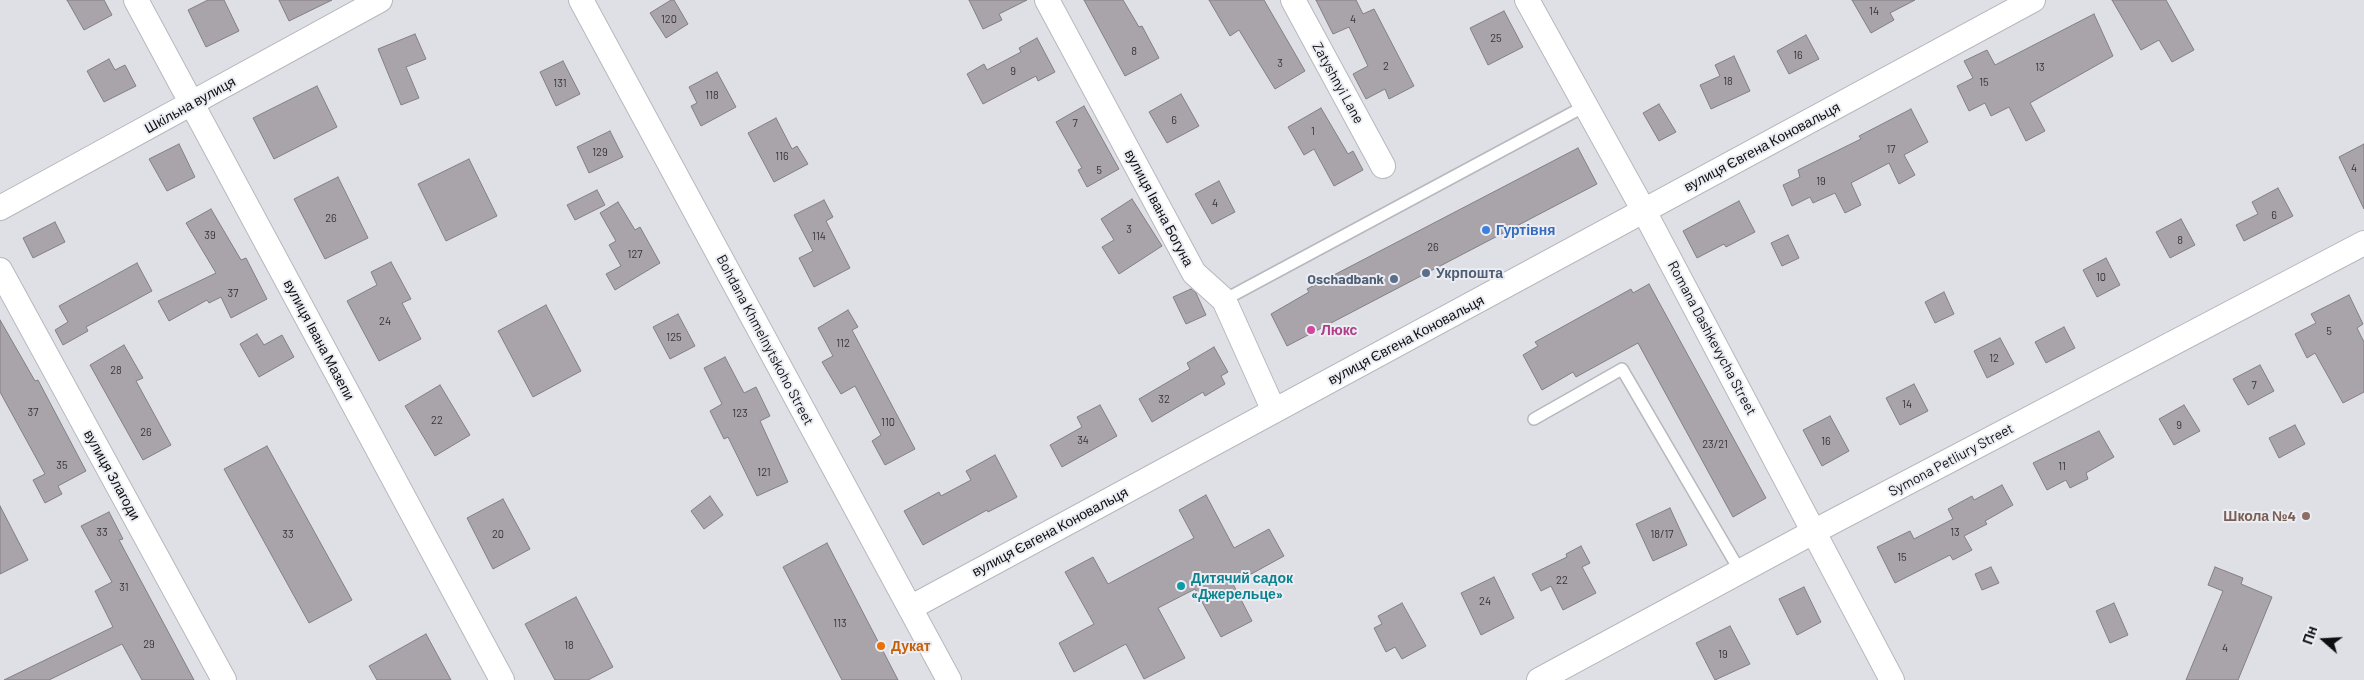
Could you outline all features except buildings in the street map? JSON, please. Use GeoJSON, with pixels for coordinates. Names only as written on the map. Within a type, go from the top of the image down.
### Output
{"type":"FeatureCollection","features":[{"type":"Feature","properties":{"kind":"street","name":"вулиця Івана Мазепи"},"geometry":{"type":"LineString","coordinates":[[136,0],[502,680]]}},
{"type":"Feature","properties":{"kind":"street","name":"Шкільна вулиця"},"geometry":{"type":"LineString","coordinates":[[0,208],[380,0]]}},
{"type":"Feature","properties":{"kind":"street","name":"Bohdana Khmelnytskoho Street"},"geometry":{"type":"LineString","coordinates":[[582,0],[949,680]]}},
{"type":"Feature","properties":{"kind":"street","name":"вулиця Івана Богуна"},"geometry":{"type":"LineString","coordinates":[[1047,0],[1194,273],[1224,300],[1274,411]]}},
{"type":"Feature","properties":{"kind":"street","name":"Zatyshnyi Lane"},"geometry":{"type":"LineString","coordinates":[[1293,0],[1383,166]]}},
{"type":"Feature","properties":{"kind":"street","name":"Romana Dashkevycha Street"},"geometry":{"type":"LineString","coordinates":[[1527,0],[1644,211],[1815,531],[1892,680]]}},
{"type":"Feature","properties":{"kind":"street","name":"вулиця Євгена Коновальця"},"geometry":{"type":"LineString","coordinates":[[910,608],[2033,0]]}},
{"type":"Feature","properties":{"kind":"street","name":"Symona Petliury Street"},"geometry":{"type":"LineString","coordinates":[[1539,680],[1815,531],[2364,243]]}},
{"type":"Feature","properties":{"kind":"street","name":"вулиця Злагоди"},"geometry":{"type":"LineString","coordinates":[[0,270],[224,680]]}},
{"type":"Feature","properties":{"kind":"lane"},"geometry":{"type":"LineString","coordinates":[[1224,300],[1586,106]]}},
{"type":"Feature","properties":{"kind":"lane"},"geometry":{"type":"LineString","coordinates":[[1534,419],[1622,369],[1740,571]]}},
{"type":"Feature","properties":{"kind":"place","name":"Гуртівня"},"geometry":{"type":"Point","coordinates":[1486,230]}},
{"type":"Feature","properties":{"kind":"place","name":"Укрпошта"},"geometry":{"type":"Point","coordinates":[1426,273]}},
{"type":"Feature","properties":{"kind":"place","name":"Oschadbank"},"geometry":{"type":"Point","coordinates":[1394,279]}},
{"type":"Feature","properties":{"kind":"place","name":"Люкс"},"geometry":{"type":"Point","coordinates":[1311,330]}},
{"type":"Feature","properties":{"kind":"place","name":"Школа №4"},"geometry":{"type":"Point","coordinates":[2306,516]}},
{"type":"Feature","properties":{"kind":"place","name":"Дитячий садок «Джерельце»"},"geometry":{"type":"Point","coordinates":[1181,586]}},
{"type":"Feature","properties":{"kind":"place","name":"Дукат"},"geometry":{"type":"Point","coordinates":[881,646]}}]}
